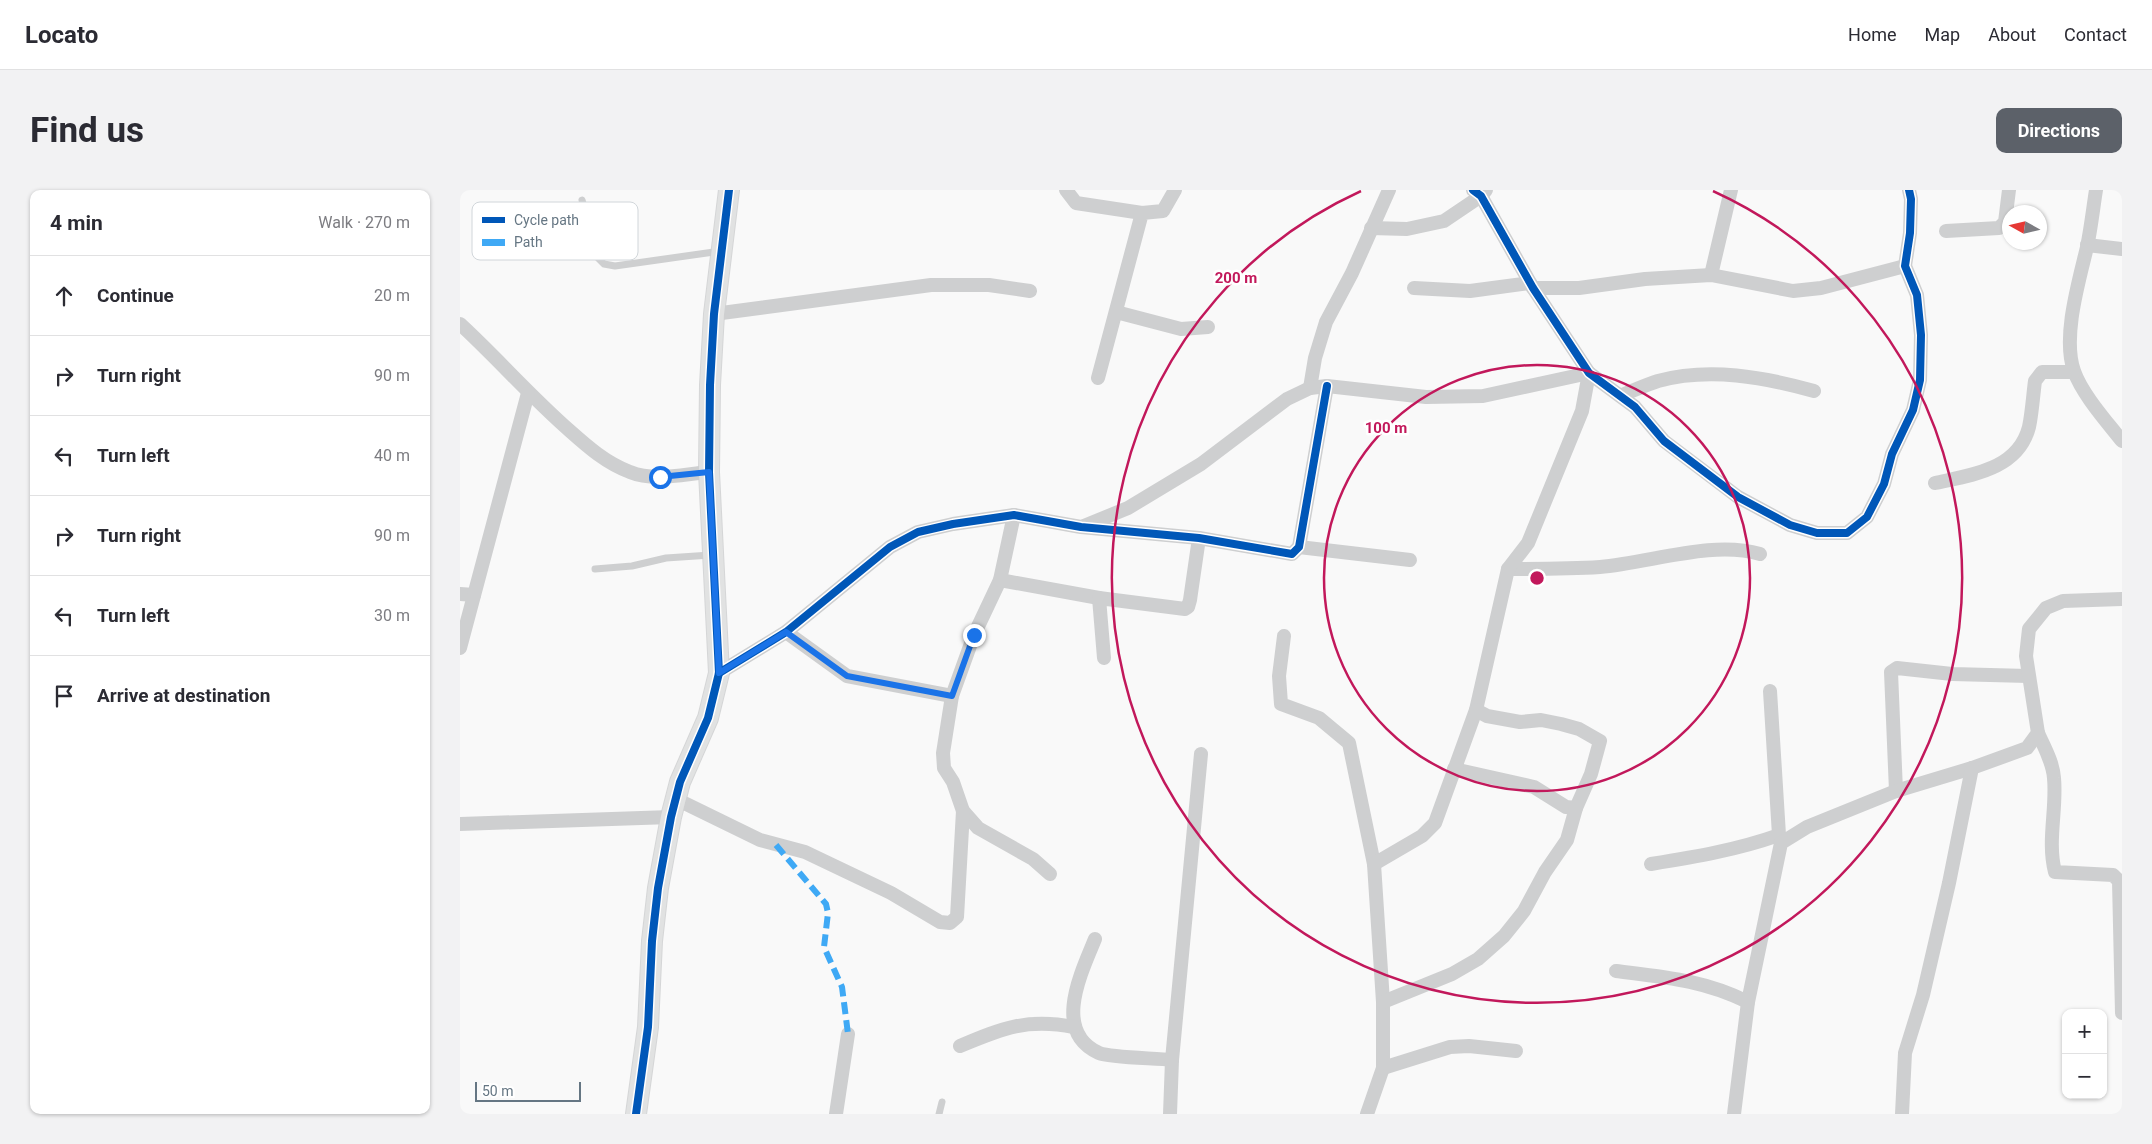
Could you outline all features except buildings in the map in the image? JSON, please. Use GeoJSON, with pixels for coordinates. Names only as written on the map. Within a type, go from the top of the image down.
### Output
{"type":"FeatureCollection","features":[{"type":"Feature","properties":{"kind":"street"},"geometry":{"type":"LineString","coordinates":[[636,1114],[648,1027],[652,941],[658,888],[673,808],[680,782],[708,718],[719,673],[709,472],[714,314],[729,190]]}},
{"type":"Feature","properties":{"kind":"street"},"geometry":{"type":"LineString","coordinates":[[1066,190],[1076,203],[1142,213],[1163,211],[1175,190]]}},
{"type":"Feature","properties":{"kind":"street"},"geometry":{"type":"LineString","coordinates":[[1310,388],[1315,358],[1326,322],[1352,273],[1389,190]]}},
{"type":"Feature","properties":{"kind":"street"},"geometry":{"type":"LineString","coordinates":[[1711,276],[1731,190]]}},
{"type":"Feature","properties":{"kind":"street"},"geometry":{"type":"LineString","coordinates":[[1371,228],[1407,229],[1444,221],[1480,192],[1532,286],[1589,373],[1622,395],[1635,407],[1664,441],[1738,497],[1790,525],[1817,533],[1848,533],[1867,517],[1884,484],[1892,454],[1913,410],[1920,380],[1921,335],[1917,296],[1906,266],[1910,233],[1911,199],[1909,190]]}},
{"type":"Feature","properties":{"kind":"street"},"geometry":{"type":"LineString","coordinates":[[1946,231],[1999,228],[2005,222],[2009,190]]}},
{"type":"Feature","properties":{"kind":"street"},"geometry":{"type":"LineString","coordinates":[[2096,190],[2087,245],[2072,311],[2072,357],[2074,372],[2086,392],[2122,441]]}},
{"type":"Feature","properties":{"kind":"street"},"geometry":{"type":"LineString","coordinates":[[1098,378],[1142,213]]}},
{"type":"Feature","properties":{"kind":"street"},"geometry":{"type":"LineString","coordinates":[[2087,245],[2122,249]]}},
{"type":"Feature","properties":{"kind":"street"},"geometry":{"type":"LineString","coordinates":[[1414,288],[1470,292],[1532,286],[1579,288],[1644,279],[1711,276],[1793,291],[1821,288],[1906,266]]}},
{"type":"Feature","properties":{"kind":"street"},"geometry":{"type":"LineString","coordinates":[[714,314],[931,285],[989,285],[1030,291]]}},
{"type":"Feature","properties":{"kind":"street"},"geometry":{"type":"LineString","coordinates":[[1116,312],[1181,329],[1208,327]]}},
{"type":"Feature","properties":{"kind":"street"},"geometry":{"type":"LineString","coordinates":[[460,324],[490,352],[528,393],[599,456],[631,473],[660,477],[709,472]]}},
{"type":"Feature","properties":{"kind":"street"},"geometry":{"type":"LineString","coordinates":[[1935,483],[1984,472],[2008,460],[2019,449],[2029,429],[2035,381],[2039,375],[2042,372],[2074,372]]}},
{"type":"Feature","properties":{"kind":"street"},"geometry":{"type":"LineString","coordinates":[[1080,527],[1128,508],[1201,464],[1280,404],[1310,388],[1327,386],[1426,397],[1483,396],[1589,373]]}},
{"type":"Feature","properties":{"kind":"street"},"geometry":{"type":"LineString","coordinates":[[1374,864],[1422,836],[1434,822],[1476,710],[1508,570],[1528,543],[1532,534],[1582,411],[1589,373]]}},
{"type":"Feature","properties":{"kind":"street"},"geometry":{"type":"LineString","coordinates":[[1622,395],[1657,382],[1690,376],[1745,375],[1814,391]]}},
{"type":"Feature","properties":{"kind":"street"},"geometry":{"type":"LineString","coordinates":[[719,673],[786,632],[879,555],[918,532],[953,524],[1014,515],[1080,527],[1199,538],[1283,554],[1292,554],[1299,547],[1327,386]]}},
{"type":"Feature","properties":{"kind":"street"},"geometry":{"type":"LineString","coordinates":[[460,648],[467,594],[528,393]]}},
{"type":"Feature","properties":{"kind":"street"},"geometry":{"type":"LineString","coordinates":[[460,824],[673,808],[760,840],[805,852],[891,893],[940,922],[950,923],[957,917],[963,811],[953,782],[944,768],[943,753],[952,696],[974,635],[1000,580],[1014,515]]}},
{"type":"Feature","properties":{"kind":"street"},"geometry":{"type":"LineString","coordinates":[[1000,580],[1099,598],[1185,609],[1188,607],[1190,600],[1199,538]]}},
{"type":"Feature","properties":{"kind":"street"},"geometry":{"type":"LineString","coordinates":[[1299,547],[1410,560]]}},
{"type":"Feature","properties":{"kind":"street"},"geometry":{"type":"LineString","coordinates":[[1508,570],[1601,567],[1710,551],[1742,549],[1760,554]]}},
{"type":"Feature","properties":{"kind":"street"},"geometry":{"type":"LineString","coordinates":[[1099,598],[1104,658]]}},
{"type":"Feature","properties":{"kind":"street"},"geometry":{"type":"LineString","coordinates":[[2122,599],[2064,601],[2046,608],[2029,629],[2026,656],[2038,733],[2052,767],[2054,778],[2051,826],[2055,872],[2113,875],[2118,882],[2122,1012]]}},
{"type":"Feature","properties":{"kind":"street"},"geometry":{"type":"LineString","coordinates":[[786,632],[847,676],[952,696]]}},
{"type":"Feature","properties":{"kind":"street"},"geometry":{"type":"LineString","coordinates":[[1284,636],[1279,676],[1281,704],[1319,718],[1349,743],[1374,864],[1383,1002],[1383,1068],[1367,1114]]}},
{"type":"Feature","properties":{"kind":"street"},"geometry":{"type":"LineString","coordinates":[[1896,791],[1891,672],[1897,668],[1952,674],[2028,676]]}},
{"type":"Feature","properties":{"kind":"street"},"geometry":{"type":"LineString","coordinates":[[1734,1114],[1748,1002],[1780,839],[1770,691]]}},
{"type":"Feature","properties":{"kind":"street"},"geometry":{"type":"LineString","coordinates":[[1383,1002],[1452,974],[1478,959],[1504,936],[1524,911],[1545,872],[1567,840],[1576,808],[1591,774],[1600,742],[1579,729],[1541,720],[1520,722],[1487,716],[1476,710]]}},
{"type":"Feature","properties":{"kind":"street"},"geometry":{"type":"LineString","coordinates":[[1651,864],[1706,855],[1780,839],[1896,791],[1972,768],[2027,748],[2038,733]]}},
{"type":"Feature","properties":{"kind":"street"},"geometry":{"type":"LineString","coordinates":[[1170,1114],[1172,1060],[1201,754]]}},
{"type":"Feature","properties":{"kind":"street"},"geometry":{"type":"LineString","coordinates":[[1902,1114],[1905,1052],[1923,995],[1949,883],[1972,768]]}},
{"type":"Feature","properties":{"kind":"street"},"geometry":{"type":"LineString","coordinates":[[1454,769],[1534,786],[1566,807],[1576,808]]}},
{"type":"Feature","properties":{"kind":"street"},"geometry":{"type":"LineString","coordinates":[[963,811],[978,828],[1033,859],[1050,874]]}},
{"type":"Feature","properties":{"kind":"street"},"geometry":{"type":"LineString","coordinates":[[1094,939],[1079,980],[1073,1016],[1074,1027],[1086,1045],[1101,1053],[1172,1060]]}},
{"type":"Feature","properties":{"kind":"street"},"geometry":{"type":"LineString","coordinates":[[1616,971],[1686,980],[1723,990],[1748,1002]]}},
{"type":"Feature","properties":{"kind":"street"},"geometry":{"type":"LineString","coordinates":[[960,1046],[1003,1028],[1039,1022],[1074,1027]]}},
{"type":"Feature","properties":{"kind":"street"},"geometry":{"type":"LineString","coordinates":[[836,1114],[848,1034]]}},
{"type":"Feature","properties":{"kind":"street"},"geometry":{"type":"LineString","coordinates":[[1383,1068],[1450,1046],[1516,1051]]}},
{"type":"Feature","properties":{"kind":"lane"},"geometry":{"type":"LineString","coordinates":[[600,260],[604,264],[615,266],[721,251]]}},
{"type":"Feature","properties":{"kind":"lane"},"geometry":{"type":"LineString","coordinates":[[596,570],[632,566],[666,558],[714,555]]}},
{"type":"Feature","properties":{"kind":"lane"},"geometry":{"type":"LineString","coordinates":[[939,1114],[942,1102]]}},
{"type":"Feature","properties":{"kind":"marked path"},"geometry":{"type":"LineString","coordinates":[[776,845],[826,904],[828,913],[824,947],[842,987],[848,1034]]}},
{"type":"Feature","properties":{"kind":"cycle path"},"geometry":{"type":"LineString","coordinates":[[636,1114],[648,1027],[652,941],[658,888],[671,817],[680,782],[708,718],[719,673],[709,472],[710,385],[714,314],[729,190]]}},
{"type":"Feature","properties":{"kind":"cycle path"},"geometry":{"type":"LineString","coordinates":[[1473,190],[1481,196],[1533,288],[1589,373],[1635,407],[1664,441],[1738,497],[1790,525],[1817,533],[1847,533],[1867,517],[1884,484],[1892,454],[1913,410],[1920,380],[1921,335],[1917,295],[1905,266],[1910,233],[1911,199],[1909,190]]}},
{"type":"Feature","properties":{"kind":"cycle path"},"geometry":{"type":"LineString","coordinates":[[719,673],[786,632],[890,547],[918,532],[953,524],[1014,515],[1081,527],[1199,538],[1292,554],[1299,547],[1327,386]]}},
{"type":"Feature","properties":{"kind":"route"},"geometry":{"type":"LineString","coordinates":[[660,477],[709,472],[719,673],[786,632],[847,676],[952,696],[974,635]]}}]}
